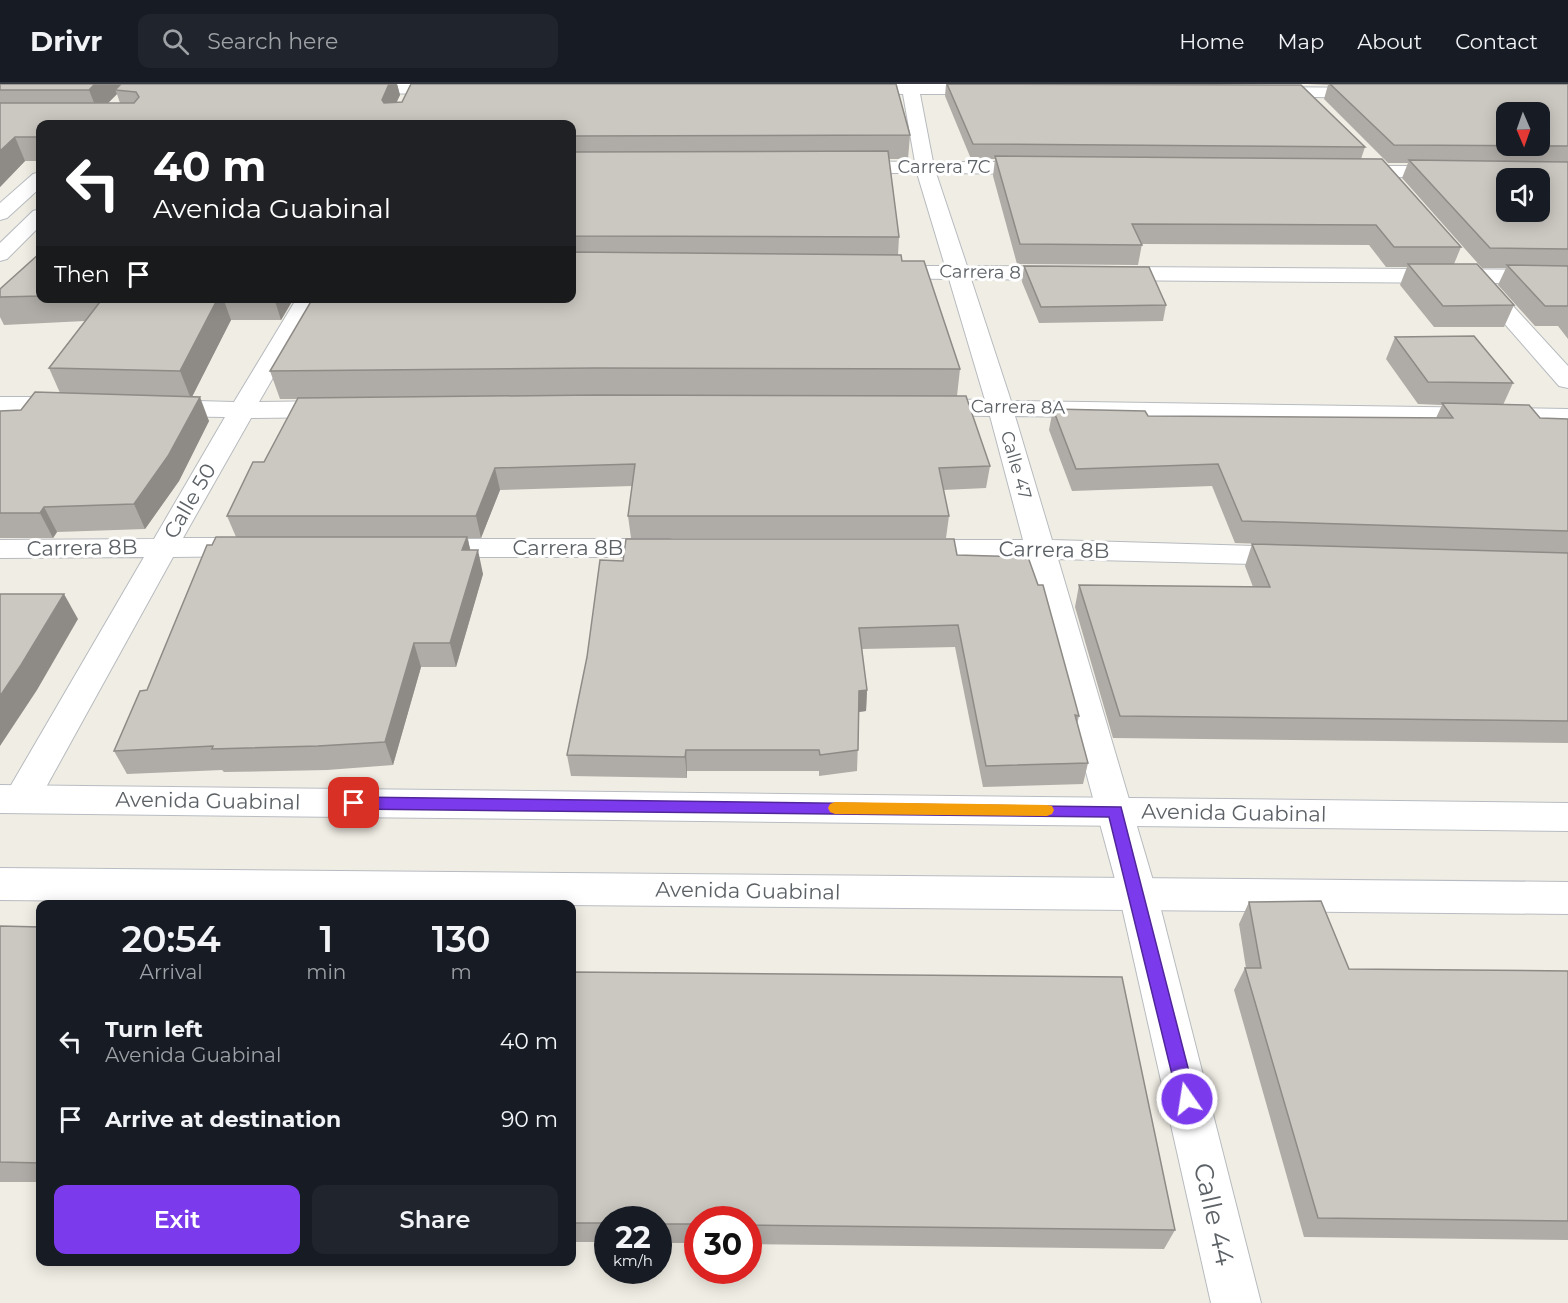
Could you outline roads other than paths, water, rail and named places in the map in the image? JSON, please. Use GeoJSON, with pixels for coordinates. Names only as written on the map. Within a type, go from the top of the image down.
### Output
{"type":"FeatureCollection","features":[{"type":"Feature","properties":{"kind":"street"},"geometry":{"type":"LineString","coordinates":[[405,108],[414,86]]}},
{"type":"Feature","properties":{"kind":"street"},"geometry":{"type":"LineString","coordinates":[[343,89],[414,86],[473,89]]}},
{"type":"Feature","properties":{"kind":"street"},"geometry":{"type":"LineString","coordinates":[[840,88],[910,86],[1006,89]]}},
{"type":"Feature","properties":{"kind":"street","name":"Calle 47"},"geometry":{"type":"LineString","coordinates":[[910,86],[925,167],[1000,407],[1115,811]]}},
{"type":"Feature","properties":{"kind":"street"},"geometry":{"type":"LineString","coordinates":[[1299,88],[1327,116]]}},
{"type":"Feature","properties":{"kind":"street"},"geometry":{"type":"LineString","coordinates":[[1244,91],[1299,88],[1384,93]]}},
{"type":"Feature","properties":{"kind":"street"},"geometry":{"type":"LineString","coordinates":[[1367,156],[1399,190]]}},
{"type":"Feature","properties":{"kind":"street","name":"Carrera 7C"},"geometry":{"type":"LineString","coordinates":[[831,167],[1054,168]]}},
{"type":"Feature","properties":{"kind":"street"},"geometry":{"type":"LineString","coordinates":[[1325,171],[1464,172]]}},
{"type":"Feature","properties":{"kind":"street"},"geometry":{"type":"LineString","coordinates":[[0,214],[36,182]]}},
{"type":"Feature","properties":{"kind":"street"},"geometry":{"type":"LineString","coordinates":[[0,255],[36,219]]}},
{"type":"Feature","properties":{"kind":"street"},"geometry":{"type":"LineString","coordinates":[[1460,260],[1568,381]]}},
{"type":"Feature","properties":{"kind":"street","name":"Carrera 8"},"geometry":{"type":"LineString","coordinates":[[865,272],[1568,277]]}},
{"type":"Feature","properties":{"kind":"street","name":"Calle 50"},"geometry":{"type":"LineString","coordinates":[[10,799],[164,547],[305,303]]}},
{"type":"Feature","properties":{"kind":"street"},"geometry":{"type":"LineString","coordinates":[[0,405],[91,405]]}},
{"type":"Feature","properties":{"kind":"street"},"geometry":{"type":"LineString","coordinates":[[137,407],[242,410],[365,409]]}},
{"type":"Feature","properties":{"kind":"street","name":"Carrera 8A"},"geometry":{"type":"LineString","coordinates":[[906,407],[1568,417]]}},
{"type":"Feature","properties":{"kind":"street","name":"Carrera 8B"},"geometry":{"type":"LineString","coordinates":[[0,549],[282,547]]}},
{"type":"Feature","properties":{"kind":"street","name":"Carrera 8B"},"geometry":{"type":"LineString","coordinates":[[401,548],[697,548]]}},
{"type":"Feature","properties":{"kind":"street","name":"Carrera 8B"},"geometry":{"type":"LineString","coordinates":[[886,549],[1040,549],[1316,557]]}},
{"type":"Feature","properties":{"kind":"street","name":"Avenida Guabinal"},"geometry":{"type":"LineString","coordinates":[[10,799],[1568,817]]}},
{"type":"Feature","properties":{"kind":"street","name":"Calle 44"},"geometry":{"type":"LineString","coordinates":[[1115,811],[1138,894],[1236,1303]]}},
{"type":"Feature","properties":{"kind":"street","name":"Avenida Guabinal"},"geometry":{"type":"LineString","coordinates":[[0,884],[1568,898]]}}]}
